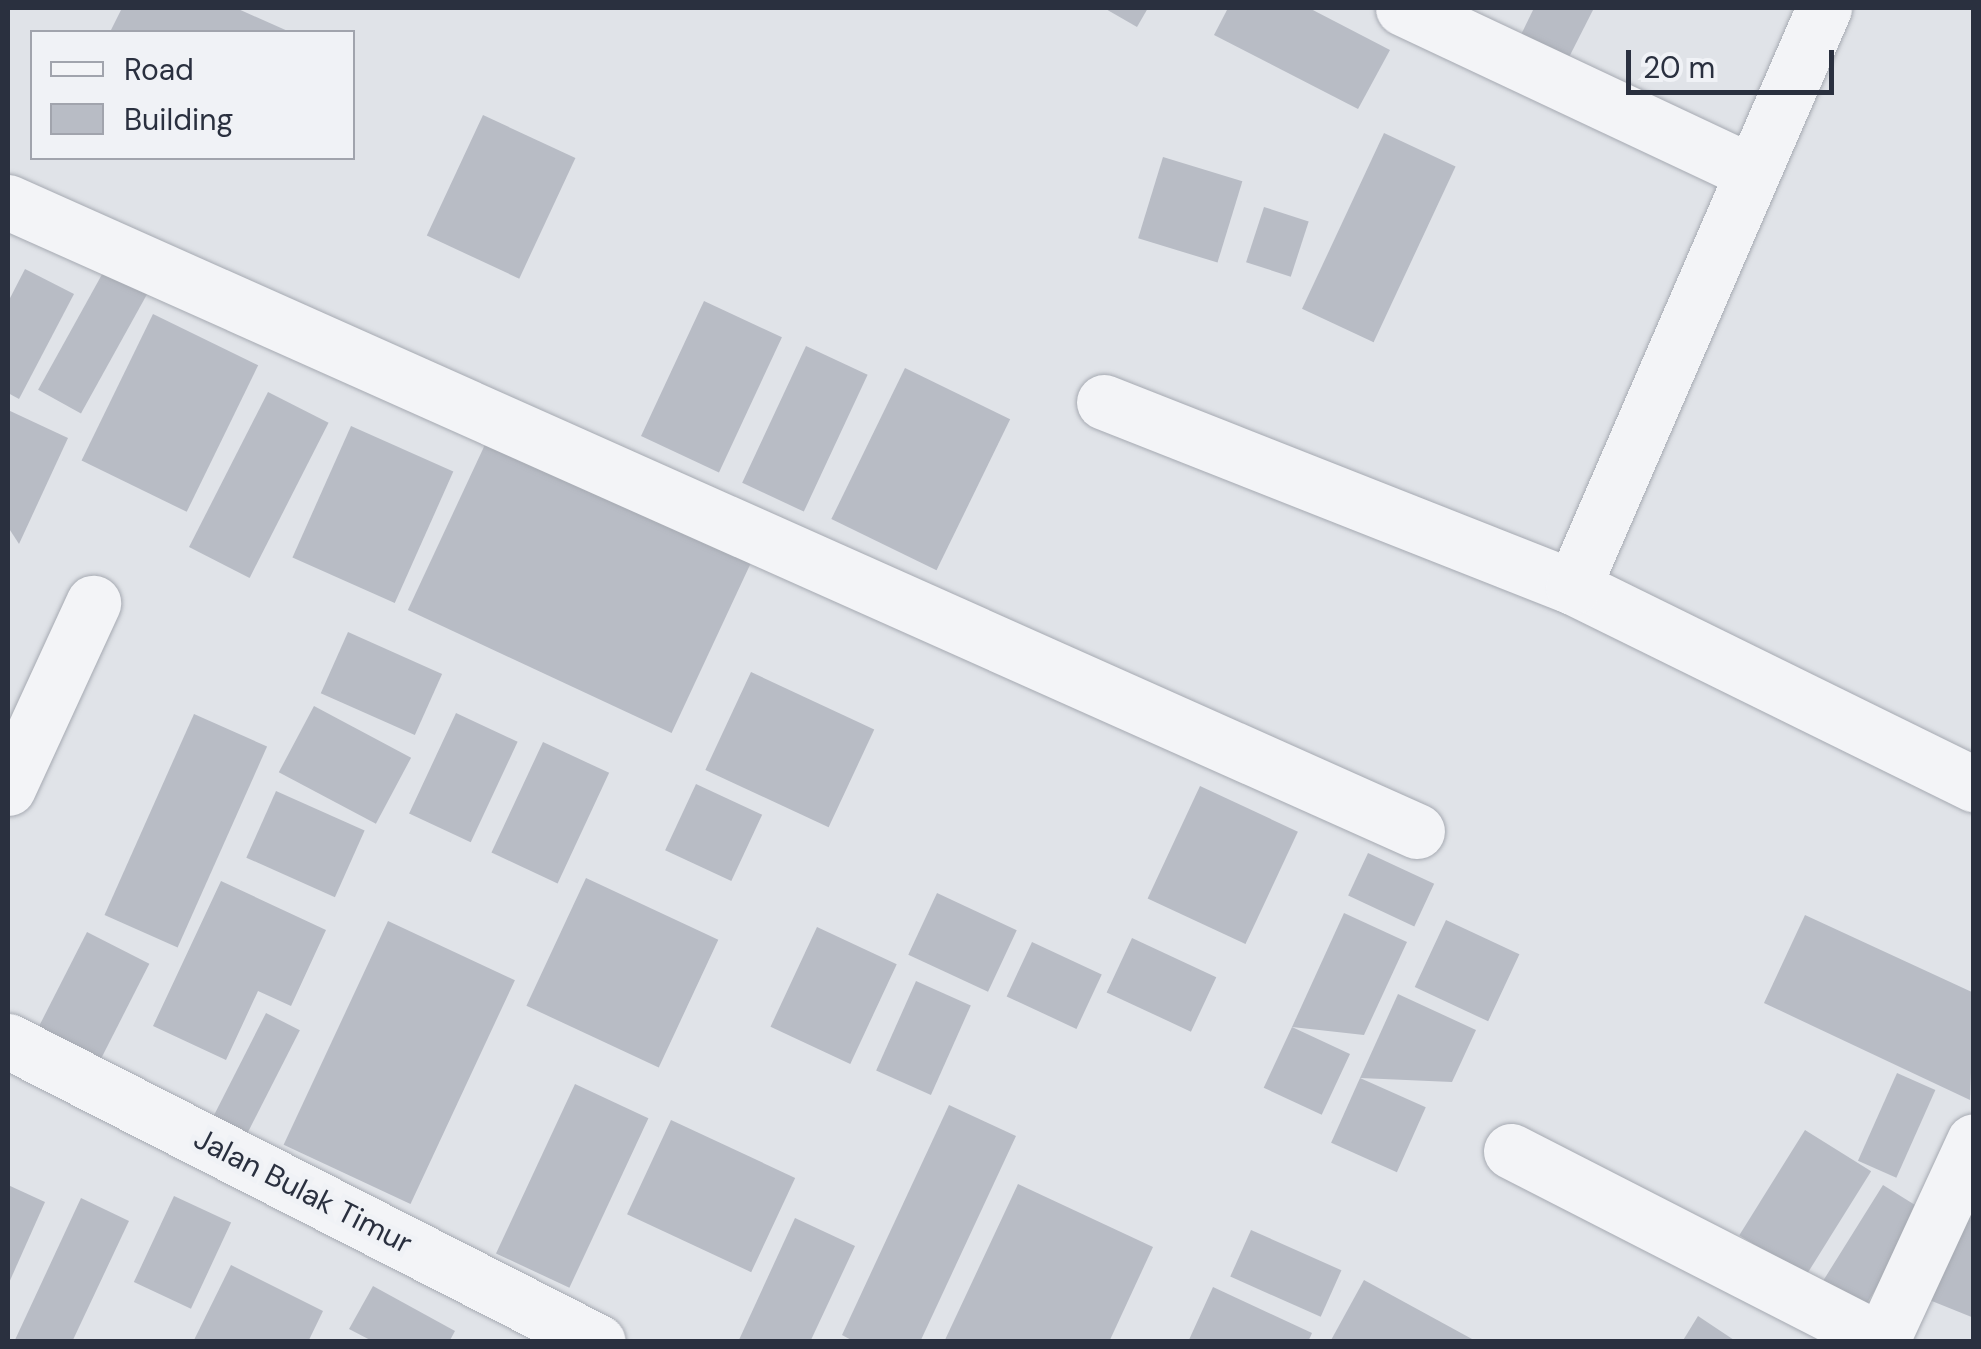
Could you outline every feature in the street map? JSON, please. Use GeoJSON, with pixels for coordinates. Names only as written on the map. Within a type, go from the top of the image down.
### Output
{"type":"FeatureCollection","features":[{"type":"Feature","properties":{"kind":"street"},"geometry":{"type":"LineString","coordinates":[[1402,8],[1749,171]]}},
{"type":"Feature","properties":{"kind":"street"},"geometry":{"type":"LineString","coordinates":[[1572,587],[1749,171],[1824,8]]}},
{"type":"Feature","properties":{"kind":"street"},"geometry":{"type":"LineString","coordinates":[[8,202],[1417,832]]}},
{"type":"Feature","properties":{"kind":"street"},"geometry":{"type":"LineString","coordinates":[[1104,402],[1572,587],[1974,784]]}},
{"type":"Feature","properties":{"kind":"street"},"geometry":{"type":"LineString","coordinates":[[8,788],[93,603]]}},
{"type":"Feature","properties":{"kind":"street","name":"Jalan Bulak Timur"},"geometry":{"type":"LineString","coordinates":[[8,1042],[598,1342]]}},
{"type":"Feature","properties":{"kind":"street"},"geometry":{"type":"LineString","coordinates":[[1512,1150],[1883,1341],[1974,1141]]}},
{"type":"Feature","properties":{"kind":"building"},"geometry":{"type":"Polygon","coordinates":[[[122,8],[236,8],[286,30],[111,30],[122,8]]]}},
{"type":"Feature","properties":{"kind":"building"},"geometry":{"type":"Polygon","coordinates":[[[1104,8],[1148,8],[1137,27],[1104,8]]]}},
{"type":"Feature","properties":{"kind":"building"},"geometry":{"type":"Polygon","coordinates":[[[1228,8],[1309,8],[1390,50],[1358,109],[1214,35],[1228,8]]]}},
{"type":"Feature","properties":{"kind":"building"},"geometry":{"type":"Polygon","coordinates":[[[1534,8],[1594,8],[1563,69],[1516,45],[1534,8]]]}},
{"type":"Feature","properties":{"kind":"building"},"geometry":{"type":"Polygon","coordinates":[[[483,115],[575,158],[519,279],[427,236],[483,115]]]}},
{"type":"Feature","properties":{"kind":"building"},"geometry":{"type":"Polygon","coordinates":[[[1384,133],[1456,166],[1374,342],[1302,309],[1384,133]]]}},
{"type":"Feature","properties":{"kind":"building"},"geometry":{"type":"Polygon","coordinates":[[[1163,157],[1242,181],[1218,263],[1138,238],[1163,157]]]}},
{"type":"Feature","properties":{"kind":"building"},"geometry":{"type":"Polygon","coordinates":[[[1264,207],[1309,222],[1291,277],[1246,262],[1264,207]]]}},
{"type":"Feature","properties":{"kind":"building"},"geometry":{"type":"Polygon","coordinates":[[[25,269],[74,294],[19,399],[8,393],[8,302],[25,269]]]}},
{"type":"Feature","properties":{"kind":"building"},"geometry":{"type":"Polygon","coordinates":[[[105,269],[148,293],[81,413],[38,390],[105,269]]]}},
{"type":"Feature","properties":{"kind":"building"},"geometry":{"type":"Polygon","coordinates":[[[704,301],[782,337],[719,472],[641,436],[704,301]]]}},
{"type":"Feature","properties":{"kind":"building"},"geometry":{"type":"Polygon","coordinates":[[[153,314],[258,365],[187,512],[82,461],[153,314]]]}},
{"type":"Feature","properties":{"kind":"building"},"geometry":{"type":"Polygon","coordinates":[[[806,346],[868,375],[804,512],[742,483],[806,346]]]}},
{"type":"Feature","properties":{"kind":"building"},"geometry":{"type":"Polygon","coordinates":[[[905,368],[1010,419],[937,570],[831,519],[905,368]]]}},
{"type":"Feature","properties":{"kind":"building"},"geometry":{"type":"Polygon","coordinates":[[[268,392],[329,423],[250,578],[189,547],[268,392]]]}},
{"type":"Feature","properties":{"kind":"building"},"geometry":{"type":"Polygon","coordinates":[[[8,410],[68,438],[19,544],[8,527],[8,410]]]}},
{"type":"Feature","properties":{"kind":"building"},"geometry":{"type":"Polygon","coordinates":[[[351,426],[453,472],[395,603],[292,558],[351,426]]]}},
{"type":"Feature","properties":{"kind":"building"},"geometry":{"type":"Polygon","coordinates":[[[489,436],[753,559],[672,733],[408,610],[489,436]]]}},
{"type":"Feature","properties":{"kind":"building"},"geometry":{"type":"Polygon","coordinates":[[[348,632],[442,674],[415,735],[321,693],[348,632]]]}},
{"type":"Feature","properties":{"kind":"building"},"geometry":{"type":"Polygon","coordinates":[[[751,672],[874,729],[829,827],[705,770],[751,672]]]}},
{"type":"Feature","properties":{"kind":"building"},"geometry":{"type":"Polygon","coordinates":[[[314,706],[411,758],[376,824],[279,772],[314,706]]]}},
{"type":"Feature","properties":{"kind":"building"},"geometry":{"type":"Polygon","coordinates":[[[456,713],[518,742],[471,842],[409,814],[456,713]]]}},
{"type":"Feature","properties":{"kind":"building"},"geometry":{"type":"Polygon","coordinates":[[[194,714],[267,747],[178,948],[105,915],[194,714]]]}},
{"type":"Feature","properties":{"kind":"building"},"geometry":{"type":"Polygon","coordinates":[[[543,742],[609,773],[558,883],[491,853],[543,742]]]}},
{"type":"Feature","properties":{"kind":"building"},"geometry":{"type":"Polygon","coordinates":[[[696,784],[762,815],[731,881],[665,850],[696,784]]]}},
{"type":"Feature","properties":{"kind":"building"},"geometry":{"type":"Polygon","coordinates":[[[1200,786],[1298,832],[1245,944],[1148,898],[1200,786]]]}},
{"type":"Feature","properties":{"kind":"building"},"geometry":{"type":"Polygon","coordinates":[[[276,791],[365,830],[335,897],[246,858],[276,791]]]}},
{"type":"Feature","properties":{"kind":"building"},"geometry":{"type":"Polygon","coordinates":[[[1368,853],[1434,884],[1414,926],[1348,896],[1368,853]]]}},
{"type":"Feature","properties":{"kind":"building"},"geometry":{"type":"Polygon","coordinates":[[[586,878],[718,940],[659,1067],[526,1006],[586,878]]]}},
{"type":"Feature","properties":{"kind":"building"},"geometry":{"type":"Polygon","coordinates":[[[221,881],[326,930],[291,1006],[258,991],[226,1060],[153,1026],[221,881]]]}},
{"type":"Feature","properties":{"kind":"building"},"geometry":{"type":"Polygon","coordinates":[[[937,893],[1017,930],[988,992],[908,955],[937,893]]]}},
{"type":"Feature","properties":{"kind":"building"},"geometry":{"type":"Polygon","coordinates":[[[1344,913],[1407,942],[1364,1035],[1292,1027],[1344,913]]]}},
{"type":"Feature","properties":{"kind":"building"},"geometry":{"type":"Polygon","coordinates":[[[1805,915],[1974,993],[1970,1100],[1764,1003],[1805,915]]]}},
{"type":"Feature","properties":{"kind":"building"},"geometry":{"type":"Polygon","coordinates":[[[1446,920],[1519,954],[1488,1021],[1415,987],[1446,920]]]}},
{"type":"Feature","properties":{"kind":"building"},"geometry":{"type":"Polygon","coordinates":[[[388,921],[515,980],[410,1204],[284,1145],[388,921]]]}},
{"type":"Feature","properties":{"kind":"building"},"geometry":{"type":"Polygon","coordinates":[[[817,927],[897,964],[850,1064],[771,1027],[817,927]]]}},
{"type":"Feature","properties":{"kind":"building"},"geometry":{"type":"Polygon","coordinates":[[[87,932],[149,964],[101,1058],[39,1026],[87,932]]]}},
{"type":"Feature","properties":{"kind":"building"},"geometry":{"type":"Polygon","coordinates":[[[1132,938],[1216,977],[1191,1032],[1107,992],[1132,938]]]}},
{"type":"Feature","properties":{"kind":"building"},"geometry":{"type":"Polygon","coordinates":[[[1032,942],[1102,975],[1076,1029],[1007,996],[1032,942]]]}},
{"type":"Feature","properties":{"kind":"building"},"geometry":{"type":"Polygon","coordinates":[[[916,981],[971,1005],[931,1095],[876,1071],[916,981]]]}},
{"type":"Feature","properties":{"kind":"building"},"geometry":{"type":"Polygon","coordinates":[[[1398,994],[1476,1030],[1452,1082],[1360,1078],[1398,994]]]}},
{"type":"Feature","properties":{"kind":"building"},"geometry":{"type":"Polygon","coordinates":[[[266,1013],[300,1030],[242,1143],[208,1126],[266,1013]]]}},
{"type":"Feature","properties":{"kind":"building"},"geometry":{"type":"Polygon","coordinates":[[[1292,1027],[1350,1054],[1322,1115],[1264,1088],[1292,1027]]]}},
{"type":"Feature","properties":{"kind":"building"},"geometry":{"type":"Polygon","coordinates":[[[1897,1073],[1935,1090],[1896,1178],[1858,1161],[1897,1073]]]}},
{"type":"Feature","properties":{"kind":"building"},"geometry":{"type":"Polygon","coordinates":[[[1360,1078],[1426,1107],[1397,1172],[1331,1143],[1360,1078]]]}},
{"type":"Feature","properties":{"kind":"building"},"geometry":{"type":"Polygon","coordinates":[[[575,1084],[648,1118],[569,1288],[496,1253],[575,1084]]]}},
{"type":"Feature","properties":{"kind":"building"},"geometry":{"type":"Polygon","coordinates":[[[949,1105],[1016,1136],[920,1342],[855,1342],[842,1335],[949,1105]]]}},
{"type":"Feature","properties":{"kind":"building"},"geometry":{"type":"Polygon","coordinates":[[[671,1120],[795,1178],[751,1272],[627,1214],[671,1120]]]}},
{"type":"Feature","properties":{"kind":"building"},"geometry":{"type":"Polygon","coordinates":[[[1805,1130],[1871,1171],[1805,1276],[1739,1235],[1805,1130]]]}},
{"type":"Feature","properties":{"kind":"building"},"geometry":{"type":"Polygon","coordinates":[[[1018,1184],[1153,1247],[1109,1342],[944,1342],[1018,1184]]]}},
{"type":"Feature","properties":{"kind":"building"},"geometry":{"type":"Polygon","coordinates":[[[8,1185],[45,1202],[8,1285],[8,1185]]]}},
{"type":"Feature","properties":{"kind":"building"},"geometry":{"type":"Polygon","coordinates":[[[1883,1185],[1925,1211],[1863,1310],[1821,1284],[1883,1185]]]}},
{"type":"Feature","properties":{"kind":"building"},"geometry":{"type":"Polygon","coordinates":[[[1974,1186],[1974,1318],[1912,1293],[1974,1186]]]}},
{"type":"Feature","properties":{"kind":"building"},"geometry":{"type":"Polygon","coordinates":[[[174,1196],[231,1223],[191,1309],[134,1282],[174,1196]]]}},
{"type":"Feature","properties":{"kind":"building"},"geometry":{"type":"Polygon","coordinates":[[[81,1198],[129,1221],[72,1342],[14,1342],[81,1198]]]}},
{"type":"Feature","properties":{"kind":"building"},"geometry":{"type":"Polygon","coordinates":[[[795,1218],[855,1246],[810,1342],[738,1342],[795,1218]]]}},
{"type":"Feature","properties":{"kind":"building"},"geometry":{"type":"Polygon","coordinates":[[[1251,1230],[1341,1270],[1321,1317],[1230,1277],[1251,1230]]]}},
{"type":"Feature","properties":{"kind":"building"},"geometry":{"type":"Polygon","coordinates":[[[231,1265],[323,1311],[308,1342],[193,1342],[231,1265]]]}},
{"type":"Feature","properties":{"kind":"building"},"geometry":{"type":"Polygon","coordinates":[[[1364,1280],[1472,1339],[1330,1342],[1364,1280]]]}},
{"type":"Feature","properties":{"kind":"building"},"geometry":{"type":"Polygon","coordinates":[[[373,1286],[455,1331],[449,1342],[374,1342],[349,1329],[373,1286]]]}},
{"type":"Feature","properties":{"kind":"building"},"geometry":{"type":"Polygon","coordinates":[[[1213,1287],[1312,1333],[1308,1342],[1188,1342],[1213,1287]]]}},
{"type":"Feature","properties":{"kind":"building"},"geometry":{"type":"Polygon","coordinates":[[[1698,1316],[1737,1342],[1682,1342],[1698,1316]]]}}]}
